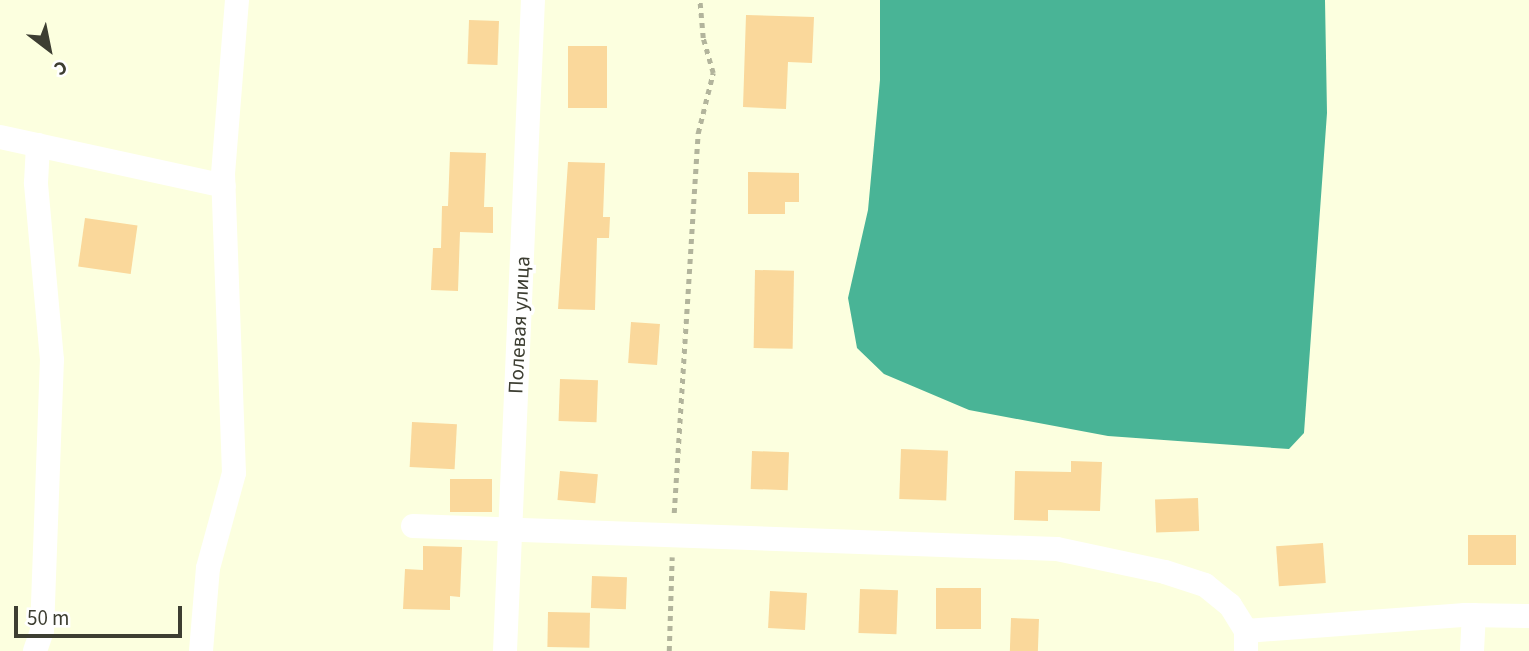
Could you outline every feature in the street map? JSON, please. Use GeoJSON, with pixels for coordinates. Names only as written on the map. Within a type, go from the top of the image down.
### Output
{"type":"FeatureCollection","features":[{"type":"Feature","properties":{"kind":"street"},"geometry":{"type":"LineString","coordinates":[[201,651],[208,568],[234,473],[224,186],[237,0]]}},
{"type":"Feature","properties":{"kind":"street","name":"Полевая улица"},"geometry":{"type":"LineString","coordinates":[[505,651],[533,0]]}},
{"type":"Feature","properties":{"kind":"street"},"geometry":{"type":"LineString","coordinates":[[0,137],[224,186]]}},
{"type":"Feature","properties":{"kind":"street"},"geometry":{"type":"LineString","coordinates":[[35,651],[42,631],[52,360],[36,183],[38,145]]}},
{"type":"Feature","properties":{"kind":"street"},"geometry":{"type":"LineString","coordinates":[[413,526],[1057,550],[1165,572],[1205,585],[1230,605],[1246,641],[1474,615],[1529,616]]}},
{"type":"Feature","properties":{"kind":"street"},"geometry":{"type":"LineString","coordinates":[[1472,651],[1474,615]]}},
{"type":"Feature","properties":{"kind":"path"},"geometry":{"type":"LineString","coordinates":[[669,651],[673,536],[698,133],[713,73],[703,38],[701,0]]}},
{"type":"Feature","properties":{"kind":"water"},"geometry":{"type":"Polygon","coordinates":[[[880,0],[1325,0],[1327,113],[1304,433],[1289,449],[1108,436],[969,410],[884,374],[857,348],[848,298],[868,210],[880,80],[880,0]]]}},
{"type":"Feature","properties":{"kind":"building"},"geometry":{"type":"Polygon","coordinates":[[[746,15],[814,17],[812,63],[788,62],[786,109],[743,107],[746,15]]]}},
{"type":"Feature","properties":{"kind":"building"},"geometry":{"type":"Polygon","coordinates":[[[469,20],[499,21],[497,65],[467,64],[469,20]]]}},
{"type":"Feature","properties":{"kind":"building"},"geometry":{"type":"Polygon","coordinates":[[[568,46],[607,46],[607,108],[568,108],[568,46]]]}},
{"type":"Feature","properties":{"kind":"building"},"geometry":{"type":"Polygon","coordinates":[[[450,152],[486,153],[484,207],[493,207],[493,233],[460,232],[458,291],[431,290],[433,248],[441,248],[442,206],[448,206],[450,152]]]}},
{"type":"Feature","properties":{"kind":"building"},"geometry":{"type":"Polygon","coordinates":[[[568,162],[605,163],[603,217],[610,217],[609,238],[597,238],[595,310],[558,309],[568,162]]]}},
{"type":"Feature","properties":{"kind":"building"},"geometry":{"type":"Polygon","coordinates":[[[748,172],[799,173],[799,202],[785,202],[785,214],[748,214],[748,172]]]}},
{"type":"Feature","properties":{"kind":"building"},"geometry":{"type":"Polygon","coordinates":[[[85,218],[137,225],[131,274],[78,267],[85,218]]]}},
{"type":"Feature","properties":{"kind":"building"},"geometry":{"type":"Polygon","coordinates":[[[755,270],[794,271],[793,349],[754,348],[755,270]]]}},
{"type":"Feature","properties":{"kind":"building"},"geometry":{"type":"Polygon","coordinates":[[[631,322],[660,324],[657,365],[628,363],[631,322]]]}},
{"type":"Feature","properties":{"kind":"building"},"geometry":{"type":"Polygon","coordinates":[[[560,379],[598,380],[597,422],[559,421],[560,379]]]}},
{"type":"Feature","properties":{"kind":"building"},"geometry":{"type":"Polygon","coordinates":[[[412,422],[457,424],[455,469],[410,467],[412,422]]]}},
{"type":"Feature","properties":{"kind":"building"},"geometry":{"type":"Polygon","coordinates":[[[901,449],[948,451],[946,501],[899,499],[901,449]]]}},
{"type":"Feature","properties":{"kind":"building"},"geometry":{"type":"Polygon","coordinates":[[[752,451],[789,452],[788,490],[751,489],[752,451]]]}},
{"type":"Feature","properties":{"kind":"building"},"geometry":{"type":"Polygon","coordinates":[[[1071,461],[1102,462],[1100,511],[1048,510],[1048,521],[1014,520],[1015,471],[1071,472],[1071,461]]]}},
{"type":"Feature","properties":{"kind":"building"},"geometry":{"type":"Polygon","coordinates":[[[560,471],[598,474],[595,503],[557,500],[560,471]]]}},
{"type":"Feature","properties":{"kind":"building"},"geometry":{"type":"Polygon","coordinates":[[[450,479],[492,479],[492,512],[450,512],[450,479]]]}},
{"type":"Feature","properties":{"kind":"building"},"geometry":{"type":"Polygon","coordinates":[[[1198,498],[1199,531],[1156,532],[1155,500],[1198,498]]]}},
{"type":"Feature","properties":{"kind":"building"},"geometry":{"type":"Polygon","coordinates":[[[1468,535],[1516,535],[1516,565],[1468,565],[1468,535]]]}},
{"type":"Feature","properties":{"kind":"building"},"geometry":{"type":"Polygon","coordinates":[[[1323,543],[1326,583],[1279,586],[1276,546],[1323,543]]]}},
{"type":"Feature","properties":{"kind":"building"},"geometry":{"type":"Polygon","coordinates":[[[423,546],[462,547],[460,597],[450,596],[450,610],[403,609],[405,569],[423,570],[423,546]]]}},
{"type":"Feature","properties":{"kind":"building"},"geometry":{"type":"Polygon","coordinates":[[[592,576],[627,577],[626,609],[591,608],[592,576]]]}},
{"type":"Feature","properties":{"kind":"building"},"geometry":{"type":"Polygon","coordinates":[[[936,588],[981,588],[981,629],[936,629],[936,588]]]}},
{"type":"Feature","properties":{"kind":"building"},"geometry":{"type":"Polygon","coordinates":[[[860,589],[898,590],[896,634],[858,633],[860,589]]]}},
{"type":"Feature","properties":{"kind":"building"},"geometry":{"type":"Polygon","coordinates":[[[770,591],[807,593],[805,630],[768,628],[770,591]]]}},
{"type":"Feature","properties":{"kind":"building"},"geometry":{"type":"Polygon","coordinates":[[[548,612],[590,613],[589,648],[547,647],[548,612]]]}},
{"type":"Feature","properties":{"kind":"building"},"geometry":{"type":"Polygon","coordinates":[[[1011,618],[1039,619],[1038,651],[1010,651],[1011,618]]]}}]}
